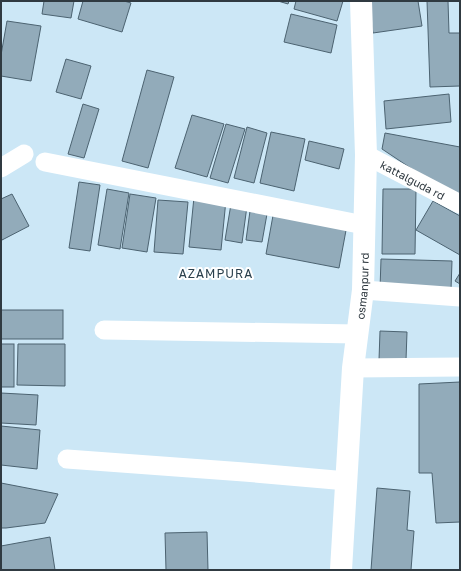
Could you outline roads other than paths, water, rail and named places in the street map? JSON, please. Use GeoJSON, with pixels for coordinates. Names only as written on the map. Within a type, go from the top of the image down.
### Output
{"type":"FeatureCollection","features":[{"type":"Feature","properties":{"kind":"street","name":"osmanpur rd"},"geometry":{"type":"LineString","coordinates":[[341,570],[353,368],[363,290],[366,156],[361,1]]}},
{"type":"Feature","properties":{"kind":"street"},"geometry":{"type":"LineString","coordinates":[[1,168],[24,154]]}},
{"type":"Feature","properties":{"kind":"street","name":"kattalguda rd"},"geometry":{"type":"LineString","coordinates":[[366,156],[460,204]]}},
{"type":"Feature","properties":{"kind":"street"},"geometry":{"type":"LineString","coordinates":[[45,162],[364,225]]}},
{"type":"Feature","properties":{"kind":"street"},"geometry":{"type":"LineString","coordinates":[[363,290],[460,297]]}},
{"type":"Feature","properties":{"kind":"street"},"geometry":{"type":"LineString","coordinates":[[104,330],[357,334]]}},
{"type":"Feature","properties":{"kind":"street"},"geometry":{"type":"LineString","coordinates":[[353,368],[460,367]]}},
{"type":"Feature","properties":{"kind":"street"},"geometry":{"type":"LineString","coordinates":[[67,459],[347,481]]}},
{"type":"Feature","properties":{"kind":"district","name":"AZAMPURA"},"geometry":{"type":"Point","coordinates":[216,273]}}]}
